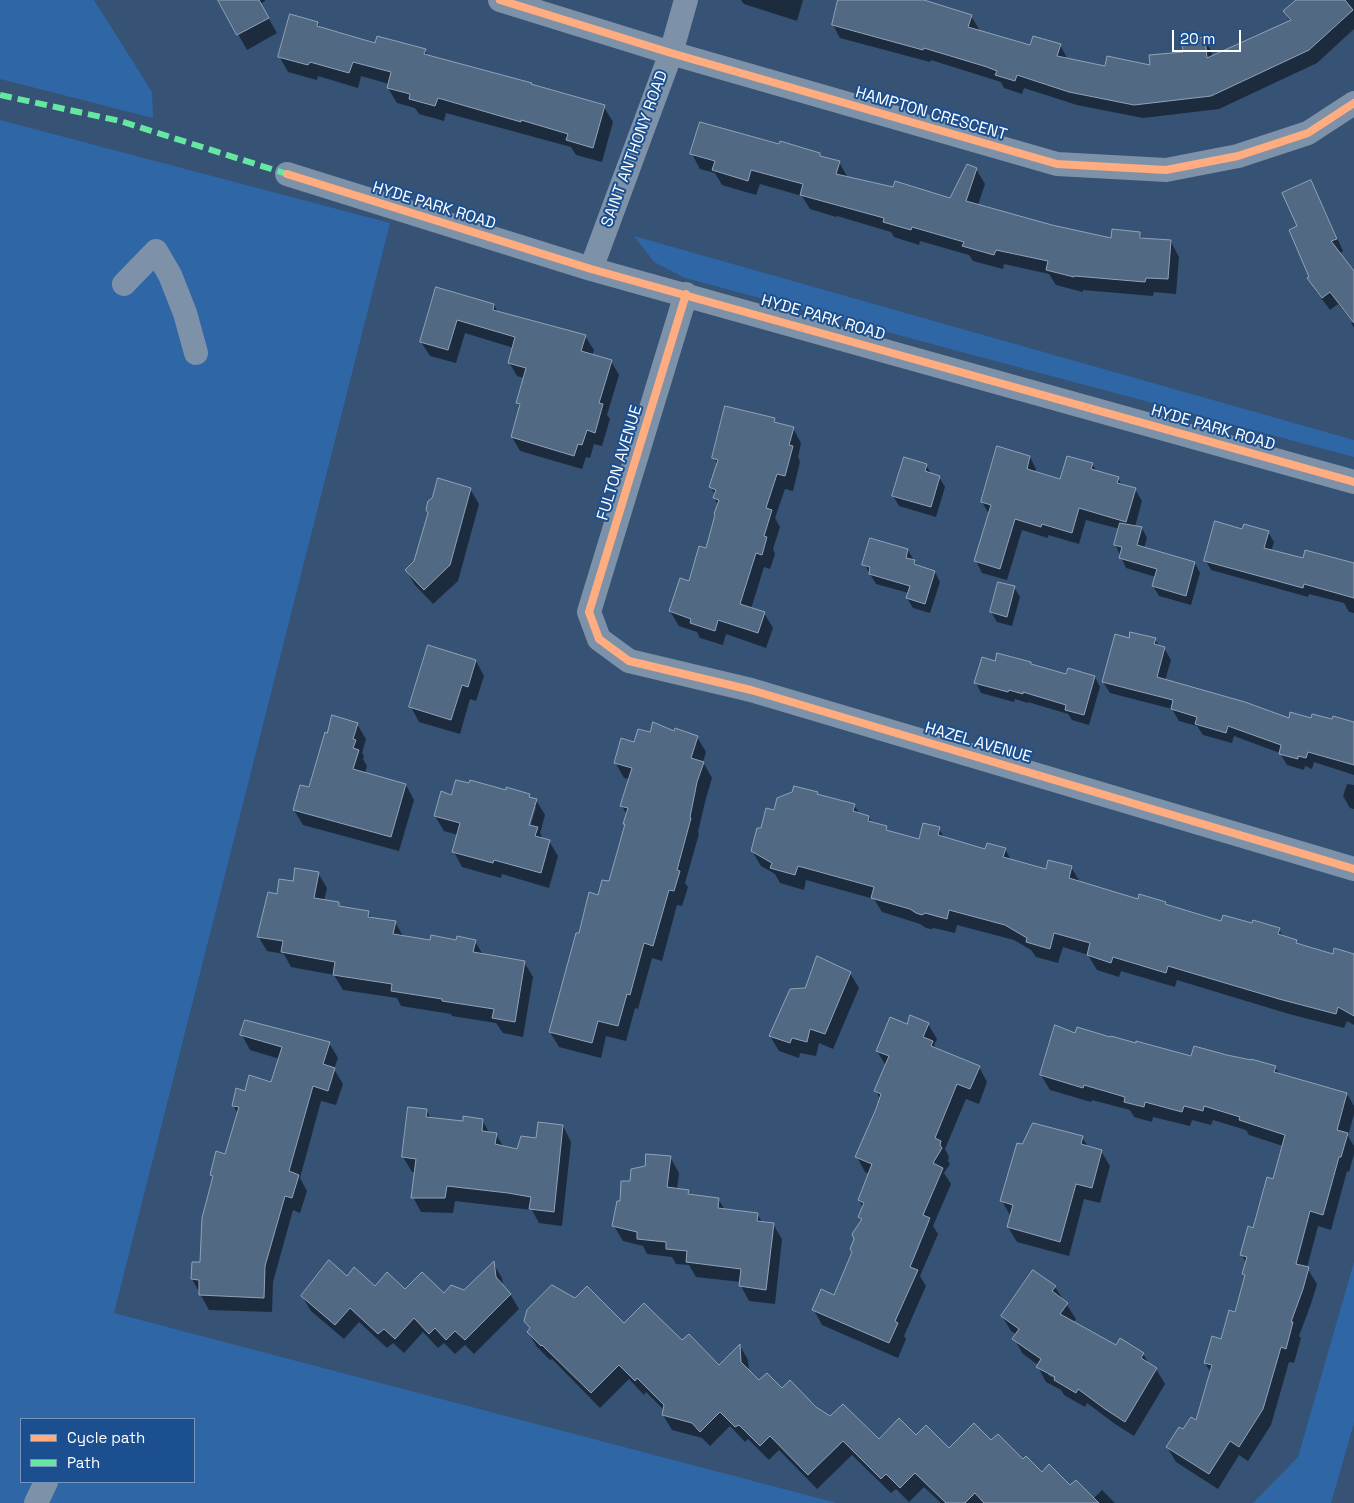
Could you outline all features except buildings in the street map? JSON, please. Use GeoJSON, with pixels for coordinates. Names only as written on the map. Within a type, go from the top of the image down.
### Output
{"type":"FeatureCollection","features":[{"type":"Feature","properties":{"kind":"street","name":"HAMPTON CRESCENT"},"geometry":{"type":"LineString","coordinates":[[500,0],[671,53],[1057,164],[1166,170],[1238,156],[1308,133],[1354,103]]}},
{"type":"Feature","properties":{"kind":"street","name":"SAINT ANTHONY ROAD"},"geometry":{"type":"LineString","coordinates":[[591,268],[671,53],[686,0]]}},
{"type":"Feature","properties":{"kind":"street","name":"HYDE PARK ROAD"},"geometry":{"type":"LineString","coordinates":[[287,174],[591,268],[1354,482]]}},
{"type":"Feature","properties":{"kind":"street"},"geometry":{"type":"LineString","coordinates":[[124,284],[156,251],[170,276],[182,306],[196,353]]}},
{"type":"Feature","properties":{"kind":"street","name":"FULTON AVENUE"},"geometry":{"type":"LineString","coordinates":[[599,639],[589,612],[686,294]]}},
{"type":"Feature","properties":{"kind":"street","name":"HAZEL AVENUE"},"geometry":{"type":"LineString","coordinates":[[599,639],[629,661],[751,690],[1354,869]]}},
{"type":"Feature","properties":{"kind":"street"},"geometry":{"type":"LineString","coordinates":[[36,1503],[46,1483]]}},
{"type":"Feature","properties":{"kind":"shaded area"},"geometry":{"type":"Polygon","coordinates":[[[0,0],[94,0],[152,92],[153,118],[0,79],[0,0]]]}},
{"type":"Feature","properties":{"kind":"shaded area"},"geometry":{"type":"Polygon","coordinates":[[[0,120],[390,223],[114,1313],[837,1503],[0,1503],[0,120]]]}},
{"type":"Feature","properties":{"kind":"shaded area"},"geometry":{"type":"Polygon","coordinates":[[[634,236],[1354,440],[1354,457],[685,278],[654,262],[634,236]]]}},
{"type":"Feature","properties":{"kind":"shaded area"},"geometry":{"type":"Polygon","coordinates":[[[1354,1262],[1354,1423],[1331,1503],[1253,1503],[1298,1457],[1354,1262]]]}},
{"type":"Feature","properties":{"kind":"marked path"},"geometry":{"type":"LineString","coordinates":[[0,95],[120,121],[287,174]]}},
{"type":"Feature","properties":{"kind":"cycle path"},"geometry":{"type":"LineString","coordinates":[[500,0],[671,53],[1057,164],[1166,170],[1238,156],[1308,133],[1354,103]]}},
{"type":"Feature","properties":{"kind":"cycle path"},"geometry":{"type":"LineString","coordinates":[[287,174],[591,269],[1354,482]]}},
{"type":"Feature","properties":{"kind":"cycle path"},"geometry":{"type":"LineString","coordinates":[[686,294],[589,612],[599,639],[629,661],[751,690],[1354,869]]}}]}
